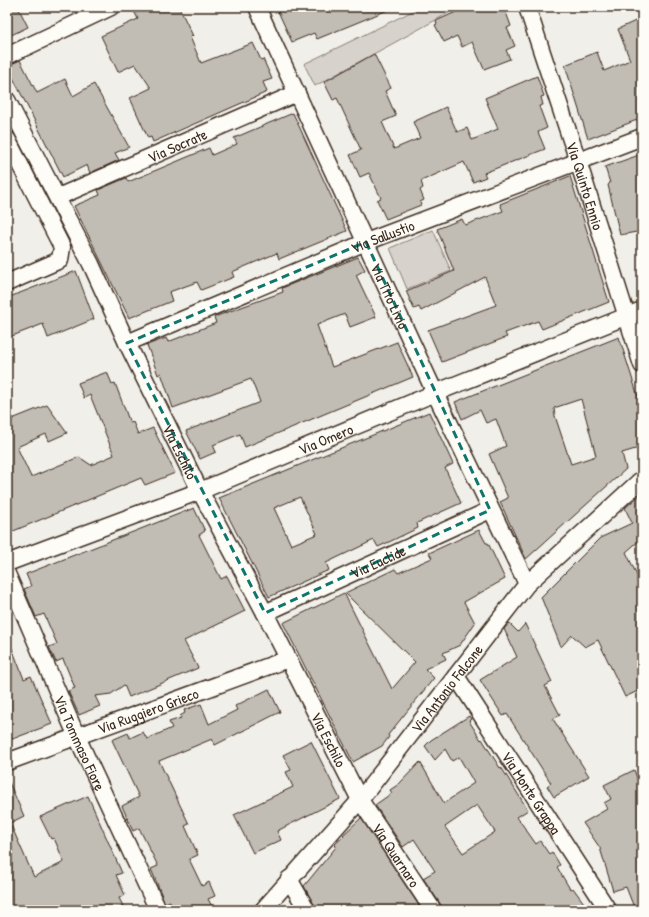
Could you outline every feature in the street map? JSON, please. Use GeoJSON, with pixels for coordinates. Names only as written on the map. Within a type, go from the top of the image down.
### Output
{"type":"FeatureCollection","features":[{"type":"Feature","properties":{"kind":"street"},"geometry":{"type":"LineString","coordinates":[[7,56],[111,7]]}},
{"type":"Feature","properties":{"kind":"street","name":"Via Tito Livio"},"geometry":{"type":"LineString","coordinates":[[257,7],[435,393],[490,510],[527,584]]}},
{"type":"Feature","properties":{"kind":"street","name":"Via Quinto Ennio"},"geometry":{"type":"LineString","coordinates":[[527,7],[578,161],[642,365]]}},
{"type":"Feature","properties":{"kind":"street","name":"Via Socrate"},"geometry":{"type":"LineString","coordinates":[[58,197],[297,93]]}},
{"type":"Feature","properties":{"kind":"street","name":"Via Eschilo"},"geometry":{"type":"LineString","coordinates":[[9,110],[58,197],[91,264],[127,343],[200,491],[265,613],[360,800]]}},
{"type":"Feature","properties":{"kind":"street","name":"Via Sallustio"},"geometry":{"type":"LineString","coordinates":[[127,343],[366,242],[642,137]]}},
{"type":"Feature","properties":{"kind":"street"},"geometry":{"type":"LineString","coordinates":[[7,139],[62,247],[60,260],[7,283]]}},
{"type":"Feature","properties":{"kind":"street","name":"Via Omero"},"geometry":{"type":"LineString","coordinates":[[7,563],[200,491],[435,393],[642,310]]}},
{"type":"Feature","properties":{"kind":"street","name":"Via Antonio Falcone"},"geometry":{"type":"LineString","coordinates":[[263,910],[360,800],[527,584],[642,479]]}},
{"type":"Feature","properties":{"kind":"street","name":"Via Euclide"},"geometry":{"type":"LineString","coordinates":[[265,613],[490,510]]}},
{"type":"Feature","properties":{"kind":"street","name":"Via Tommaso Fiore"},"geometry":{"type":"LineString","coordinates":[[7,574],[77,737],[158,910]]}},
{"type":"Feature","properties":{"kind":"street","name":"Via Ruggiero Grieco"},"geometry":{"type":"LineString","coordinates":[[7,762],[288,659]]}},
{"type":"Feature","properties":{"kind":"street","name":"Via Monte Grappa"},"geometry":{"type":"LineString","coordinates":[[456,676],[608,910]]}},
{"type":"Feature","properties":{"kind":"street","name":"Via Quarnaro"},"geometry":{"type":"LineString","coordinates":[[360,800],[433,910]]}},
{"type":"Feature","properties":{"kind":"street"},"geometry":{"type":"LineString","coordinates":[[289,879],[307,910]]}},
{"type":"Feature","properties":{"kind":"highlighted area"},"geometry":{"type":"Polygon","coordinates":[[[366,242],[490,510],[265,613],[127,343],[366,242]]]}},
{"type":"Feature","properties":{"kind":"shaded area"},"geometry":{"type":"Polygon","coordinates":[[[421,7],[453,7],[454,10],[315,86],[304,64],[421,7]]]}},
{"type":"Feature","properties":{"kind":"shaded area"},"geometry":{"type":"Polygon","coordinates":[[[433,230],[451,271],[407,289],[390,248],[433,230]]]}},
{"type":"Feature","properties":{"kind":"building"},"geometry":{"type":"Polygon","coordinates":[[[7,7],[18,7],[28,27],[7,37],[7,7]]]}},
{"type":"Feature","properties":{"kind":"building"},"geometry":{"type":"Polygon","coordinates":[[[132,7],[179,7],[193,36],[190,37],[201,63],[253,43],[261,60],[263,59],[272,79],[263,82],[267,92],[153,142],[151,137],[148,138],[130,98],[151,88],[135,64],[118,72],[101,36],[138,19],[132,7]]]}},
{"type":"Feature","properties":{"kind":"building"},"geometry":{"type":"Polygon","coordinates":[[[276,7],[395,7],[317,39],[314,33],[292,42],[276,7]]]}},
{"type":"Feature","properties":{"kind":"building"},"geometry":{"type":"Polygon","coordinates":[[[454,7],[504,7],[511,26],[507,28],[515,46],[506,50],[510,59],[484,69],[472,42],[462,47],[457,36],[444,42],[435,25],[437,24],[436,21],[456,12],[454,7]]]}},
{"type":"Feature","properties":{"kind":"building"},"geometry":{"type":"Polygon","coordinates":[[[642,18],[642,118],[588,139],[565,65],[597,52],[604,71],[630,60],[618,29],[642,18]]]}},
{"type":"Feature","properties":{"kind":"building"},"geometry":{"type":"Polygon","coordinates":[[[374,54],[391,88],[385,91],[396,116],[382,122],[394,149],[420,138],[413,122],[446,107],[457,132],[467,128],[472,140],[498,129],[485,98],[537,76],[544,96],[541,97],[543,105],[539,106],[547,128],[538,132],[545,149],[484,173],[486,177],[473,182],[464,162],[421,181],[423,188],[420,190],[424,200],[420,202],[421,205],[386,219],[377,200],[381,198],[369,173],[360,177],[350,155],[361,150],[337,98],[333,100],[324,82],[374,54]]]}},
{"type":"Feature","properties":{"kind":"building"},"geometry":{"type":"Polygon","coordinates":[[[20,60],[37,93],[65,79],[73,96],[94,84],[129,147],[115,153],[119,160],[90,173],[87,165],[63,177],[7,66],[20,60]]]}},
{"type":"Feature","properties":{"kind":"building"},"geometry":{"type":"Polygon","coordinates":[[[293,113],[347,231],[279,259],[277,253],[232,272],[234,277],[201,290],[197,282],[169,292],[172,301],[129,318],[74,206],[100,195],[98,190],[126,178],[128,182],[209,148],[212,155],[237,144],[234,138],[293,113]]]}},
{"type":"Feature","properties":{"kind":"building"},"geometry":{"type":"Polygon","coordinates":[[[642,154],[642,231],[620,235],[608,185],[610,183],[605,167],[642,154]]]}},
{"type":"Feature","properties":{"kind":"building"},"geometry":{"type":"Polygon","coordinates":[[[570,176],[609,302],[542,329],[538,321],[505,333],[507,337],[442,362],[428,330],[496,305],[485,277],[421,311],[419,307],[414,309],[406,291],[454,271],[437,229],[462,219],[465,225],[503,211],[500,204],[570,176]]]}},
{"type":"Feature","properties":{"kind":"building"},"geometry":{"type":"Polygon","coordinates":[[[358,257],[365,270],[356,275],[376,317],[350,327],[345,314],[317,325],[332,367],[397,342],[413,377],[245,447],[240,434],[213,445],[216,452],[200,459],[186,431],[260,402],[251,379],[173,408],[161,373],[158,375],[147,345],[166,338],[168,342],[216,323],[214,317],[283,292],[282,288],[358,257]]]}},
{"type":"Feature","properties":{"kind":"building"},"geometry":{"type":"Polygon","coordinates":[[[76,271],[94,319],[48,338],[43,324],[7,338],[7,298],[76,271]]]}},
{"type":"Feature","properties":{"kind":"building"},"geometry":{"type":"Polygon","coordinates":[[[619,337],[642,409],[642,447],[622,453],[626,469],[526,559],[500,502],[508,498],[489,454],[506,446],[496,419],[486,423],[480,410],[462,419],[455,402],[619,337]],[[581,399],[554,408],[555,416],[571,464],[596,456],[581,399]]]}},
{"type":"Feature","properties":{"kind":"building"},"geometry":{"type":"Polygon","coordinates":[[[107,372],[112,384],[115,383],[130,423],[133,422],[138,434],[153,428],[175,473],[145,485],[141,478],[11,532],[7,523],[7,421],[47,405],[67,433],[49,441],[46,434],[17,447],[31,477],[79,457],[91,465],[114,455],[90,395],[84,398],[78,383],[107,372]]]}},
{"type":"Feature","properties":{"kind":"building"},"geometry":{"type":"Polygon","coordinates":[[[429,412],[453,464],[445,468],[461,503],[417,523],[418,528],[378,547],[374,540],[326,563],[329,570],[269,597],[219,498],[429,412]],[[300,497],[274,508],[291,545],[317,534],[300,497]]]}},
{"type":"Feature","properties":{"kind":"building"},"geometry":{"type":"Polygon","coordinates":[[[642,493],[642,544],[640,540],[626,552],[642,586],[642,689],[625,697],[598,640],[585,647],[572,635],[561,647],[541,597],[600,538],[632,523],[625,508],[642,493]]]}},
{"type":"Feature","properties":{"kind":"building"},"geometry":{"type":"Polygon","coordinates":[[[194,508],[205,531],[199,535],[221,579],[227,576],[245,611],[184,641],[198,668],[129,697],[124,685],[111,694],[95,696],[100,706],[79,715],[68,691],[75,688],[63,659],[56,662],[49,647],[57,644],[44,614],[36,617],[24,589],[31,586],[26,574],[194,508]]]}},
{"type":"Feature","properties":{"kind":"building"},"geometry":{"type":"Polygon","coordinates":[[[479,530],[486,543],[488,543],[505,579],[464,602],[475,623],[460,645],[443,653],[446,659],[425,669],[434,678],[388,735],[389,737],[382,746],[353,762],[283,623],[344,593],[392,689],[415,662],[345,593],[395,569],[398,573],[432,558],[429,553],[479,530]]]}},
{"type":"Feature","properties":{"kind":"building"},"geometry":{"type":"Polygon","coordinates":[[[509,623],[518,632],[525,624],[552,682],[545,686],[560,715],[553,719],[589,776],[554,797],[547,786],[551,783],[507,714],[503,716],[480,680],[517,657],[504,629],[509,623]]]}},
{"type":"Feature","properties":{"kind":"building"},"geometry":{"type":"Polygon","coordinates":[[[8,638],[24,679],[31,676],[52,724],[7,741],[8,638]]]}},
{"type":"Feature","properties":{"kind":"building"},"geometry":{"type":"Polygon","coordinates":[[[269,689],[280,712],[215,745],[212,739],[159,761],[189,824],[185,826],[198,855],[189,859],[202,886],[209,882],[215,896],[208,899],[214,910],[174,910],[170,901],[165,903],[151,869],[158,866],[139,828],[133,831],[122,806],[139,797],[112,740],[128,733],[130,738],[143,732],[147,739],[172,728],[169,722],[181,718],[180,716],[185,713],[184,710],[201,704],[209,724],[237,710],[235,706],[269,689]]]}},
{"type":"Feature","properties":{"kind":"building"},"geometry":{"type":"Polygon","coordinates":[[[469,716],[471,719],[469,721],[500,768],[501,767],[528,810],[517,817],[536,844],[540,841],[549,854],[552,852],[560,865],[557,867],[570,889],[573,888],[589,910],[442,910],[441,905],[423,878],[435,871],[414,839],[403,847],[375,805],[392,793],[390,790],[399,784],[420,762],[444,803],[474,783],[459,757],[452,761],[445,749],[435,760],[425,746],[431,740],[469,716]],[[477,805],[445,827],[463,853],[495,832],[477,805]]]}},
{"type":"Feature","properties":{"kind":"building"},"geometry":{"type":"Polygon","coordinates":[[[311,741],[340,799],[277,831],[281,840],[253,853],[234,815],[293,787],[286,772],[291,770],[283,755],[311,741]]]}},
{"type":"Feature","properties":{"kind":"building"},"geometry":{"type":"Polygon","coordinates":[[[634,770],[642,790],[642,910],[635,910],[626,887],[613,891],[600,848],[583,823],[607,809],[604,803],[611,799],[604,785],[634,770]]]}},
{"type":"Feature","properties":{"kind":"building"},"geometry":{"type":"Polygon","coordinates":[[[7,778],[24,816],[10,823],[34,877],[64,862],[54,838],[51,839],[40,817],[88,796],[122,873],[116,875],[125,895],[119,898],[123,906],[115,910],[7,910],[7,778]]]}},
{"type":"Feature","properties":{"kind":"building"},"geometry":{"type":"Polygon","coordinates":[[[361,818],[422,910],[316,910],[304,886],[336,847],[335,844],[361,818]]]}}]}
